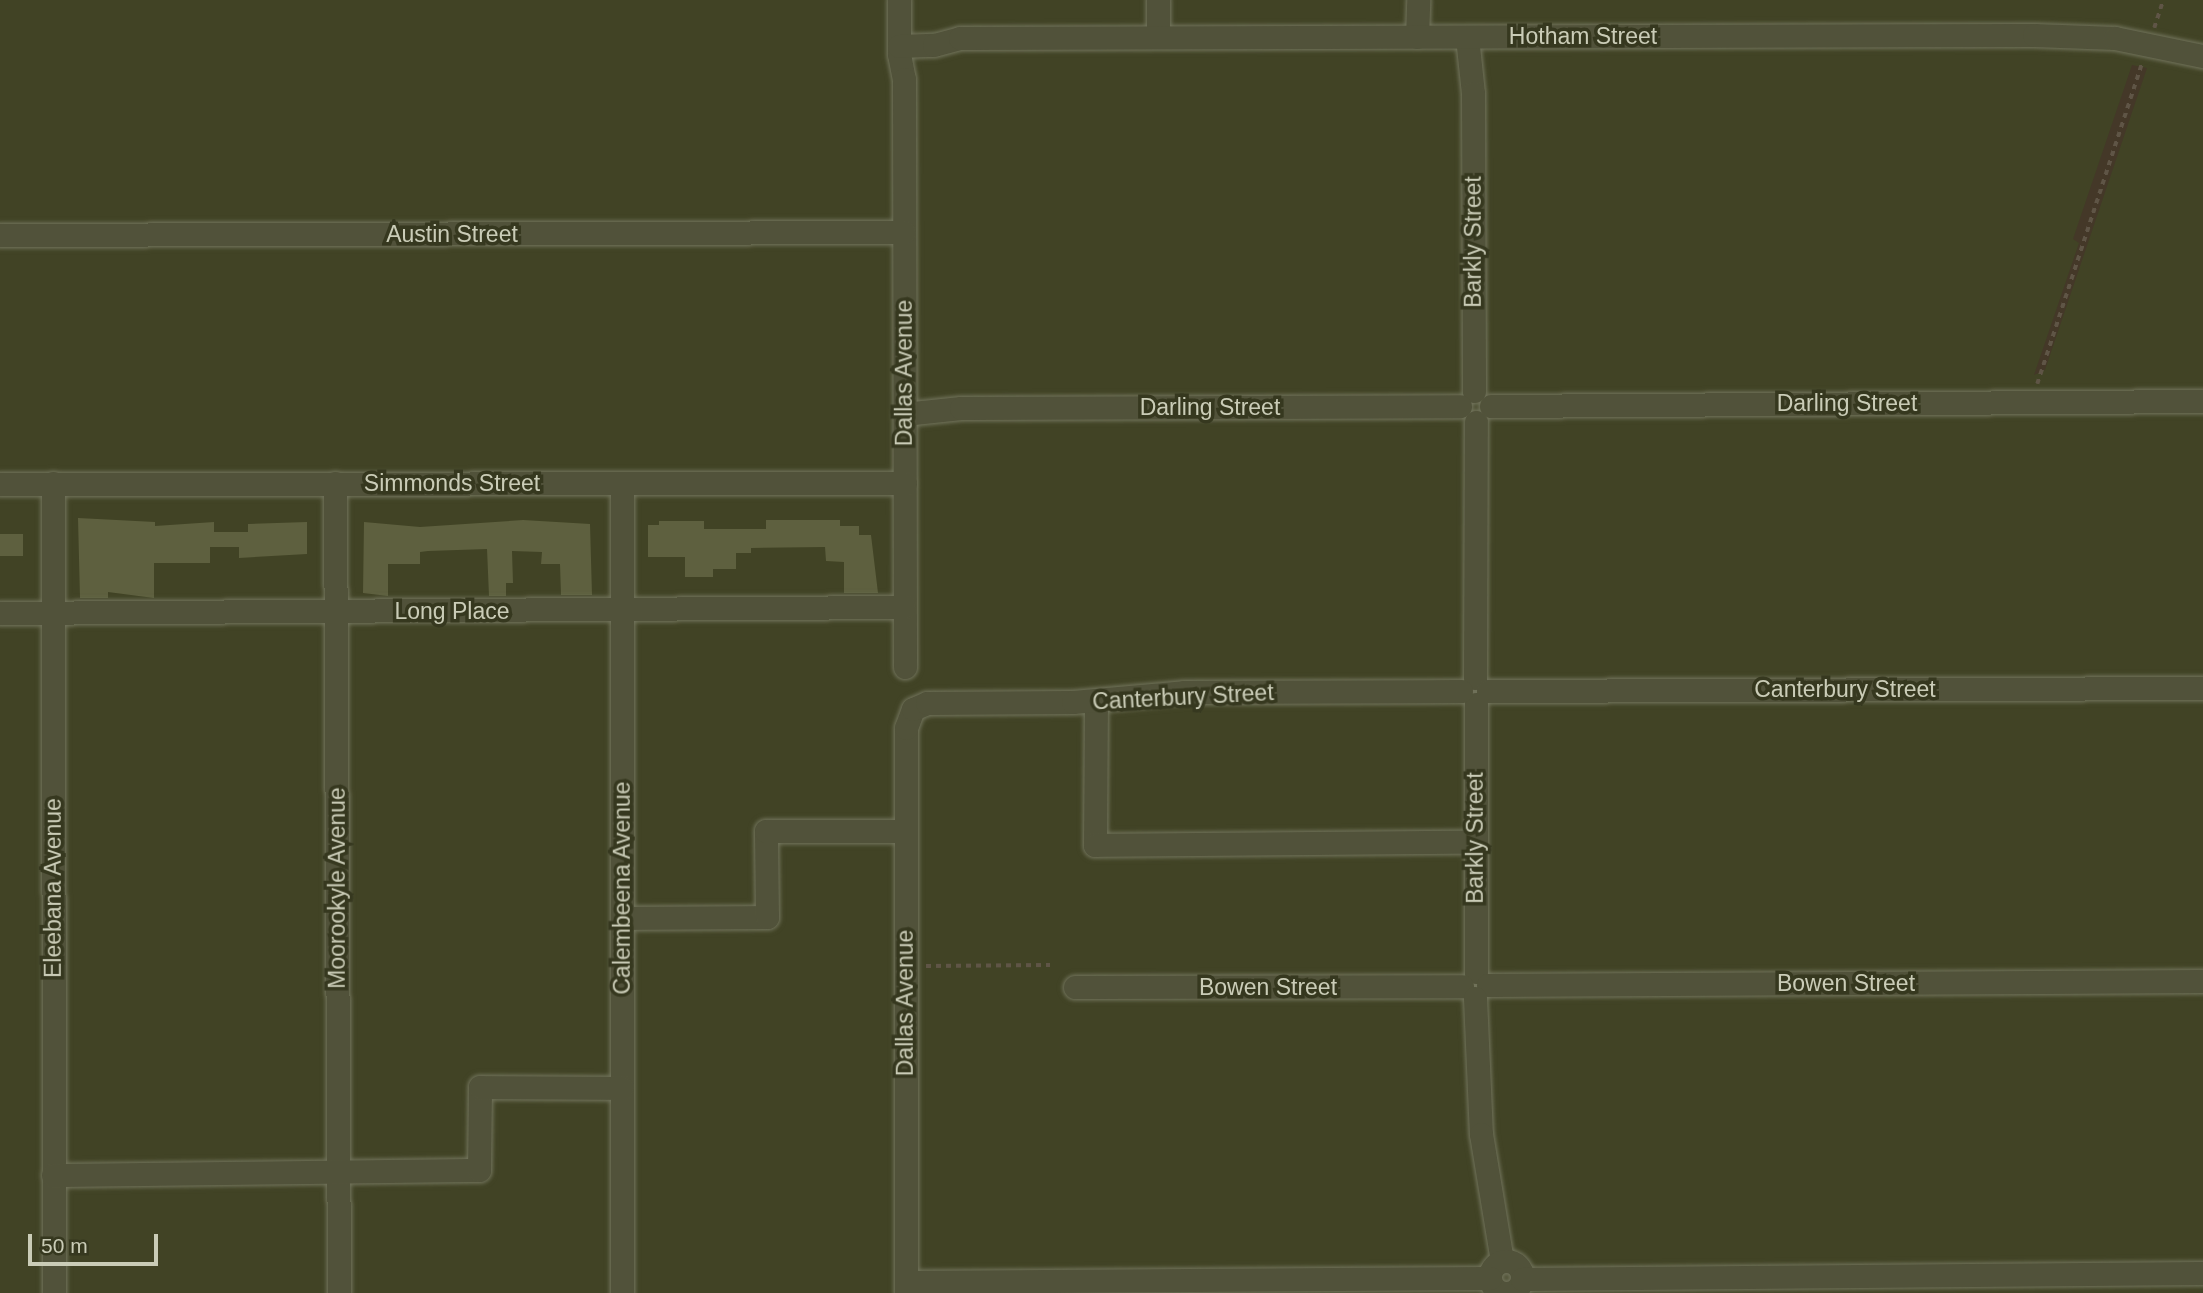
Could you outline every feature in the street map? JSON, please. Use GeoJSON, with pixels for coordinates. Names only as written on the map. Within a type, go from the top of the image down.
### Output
{"type":"FeatureCollection","features":[{"type":"Feature","properties":{"kind":"street","name":"Dallas Avenue"},"geometry":{"type":"LineString","coordinates":[[899,0],[905,38]]}},
{"type":"Feature","properties":{"kind":"street","name":"Dallas Avenue"},"geometry":{"type":"LineString","coordinates":[[905,667],[904,79],[905,38],[911,0]]}},
{"type":"Feature","properties":{"kind":"street"},"geometry":{"type":"LineString","coordinates":[[1158,0],[1158,37]]}},
{"type":"Feature","properties":{"kind":"street"},"geometry":{"type":"LineString","coordinates":[[1418,0],[1423,37]]}},
{"type":"Feature","properties":{"kind":"street"},"geometry":{"type":"LineString","coordinates":[[1423,37],[1428,0]]}},
{"type":"Feature","properties":{"kind":"street","name":"Hotham Street"},"geometry":{"type":"LineString","coordinates":[[905,38],[2067,35],[2149,43],[2203,56]]}},
{"type":"Feature","properties":{"kind":"street","name":"Barkly Street"},"geometry":{"type":"LineString","coordinates":[[1473,37],[1478,73],[1473,93],[1476,985],[1481,1135],[1496,1270]]}},
{"type":"Feature","properties":{"kind":"street","name":"Austin Street"},"geometry":{"type":"LineString","coordinates":[[0,235],[904,232]]}},
{"type":"Feature","properties":{"kind":"street","name":"Darling Street"},"geometry":{"type":"LineString","coordinates":[[904,408],[2203,401]]}},
{"type":"Feature","properties":{"kind":"street","name":"Eleebana Avenue"},"geometry":{"type":"LineString","coordinates":[[52,483],[54,1293]]}},
{"type":"Feature","properties":{"kind":"street","name":"Moorookyle Avenue"},"geometry":{"type":"LineString","coordinates":[[335,483],[339,1293]]}},
{"type":"Feature","properties":{"kind":"street","name":"Simmonds Street"},"geometry":{"type":"LineString","coordinates":[[0,484],[905,483]]}},
{"type":"Feature","properties":{"kind":"street","name":"Calembeena Avenue"},"geometry":{"type":"LineString","coordinates":[[622,484],[622,1293]]}},
{"type":"Feature","properties":{"kind":"street","name":"Long Place"},"geometry":{"type":"LineString","coordinates":[[0,613],[904,607]]}},
{"type":"Feature","properties":{"kind":"street","name":"Canterbury Street"},"geometry":{"type":"LineString","coordinates":[[910,714],[927,703],[1096,700],[1184,692],[2203,688]]}},
{"type":"Feature","properties":{"kind":"street"},"geometry":{"type":"LineString","coordinates":[[1096,700],[1095,845],[1474,842]]}},
{"type":"Feature","properties":{"kind":"street","name":"Dallas Avenue"},"geometry":{"type":"LineString","coordinates":[[906,1288],[906,831],[910,714]]}},
{"type":"Feature","properties":{"kind":"street"},"geometry":{"type":"LineString","coordinates":[[622,918],[767,917],[765,831],[906,831]]}},
{"type":"Feature","properties":{"kind":"street","name":"Bowen Street"},"geometry":{"type":"LineString","coordinates":[[1075,987],[2203,981]]}},
{"type":"Feature","properties":{"kind":"street"},"geometry":{"type":"LineString","coordinates":[[53,1175],[479,1170],[480,1087],[622,1088]]}},
{"type":"Feature","properties":{"kind":"street"},"geometry":{"type":"LineString","coordinates":[[906,1288],[1496,1270],[1516,1265],[1514,1288],[2203,1273]]}},
{"type":"Feature","properties":{"kind":"path"},"geometry":{"type":"LineString","coordinates":[[2032,402],[2163,0]]}},
{"type":"Feature","properties":{"kind":"path"},"geometry":{"type":"LineString","coordinates":[[924,966],[1050,965]]}},
{"type":"Feature","properties":{"kind":"shaded area"},"geometry":{"type":"Polygon","coordinates":[[[2132,65],[2147,68],[2045,370],[2034,375],[2079,243],[2073,239],[2132,65]]]}},
{"type":"Feature","properties":{"kind":"building"},"geometry":{"type":"Polygon","coordinates":[[[78,518],[155,522],[155,526],[214,522],[214,532],[248,532],[248,524],[307,522],[307,554],[239,558],[239,547],[210,547],[210,563],[154,563],[154,598],[108,592],[108,598],[80,598],[78,518]]]}},
{"type":"Feature","properties":{"kind":"building"},"geometry":{"type":"Polygon","coordinates":[[[523,520],[590,524],[592,595],[561,595],[560,564],[541,564],[542,552],[512,551],[513,583],[506,583],[506,596],[489,596],[487,549],[420,552],[420,564],[388,564],[388,596],[363,593],[364,522],[420,527],[523,520]]]}},
{"type":"Feature","properties":{"kind":"building"},"geometry":{"type":"Polygon","coordinates":[[[766,520],[840,520],[840,526],[859,526],[859,535],[871,535],[878,593],[844,593],[844,562],[826,561],[825,547],[751,548],[751,553],[736,553],[736,569],[713,569],[713,577],[685,577],[685,557],[648,557],[648,525],[659,525],[659,521],[704,521],[704,529],[766,529],[766,520]]]}},
{"type":"Feature","properties":{"kind":"building"},"geometry":{"type":"Polygon","coordinates":[[[0,534],[23,534],[23,556],[0,556],[0,534]]]}}]}
